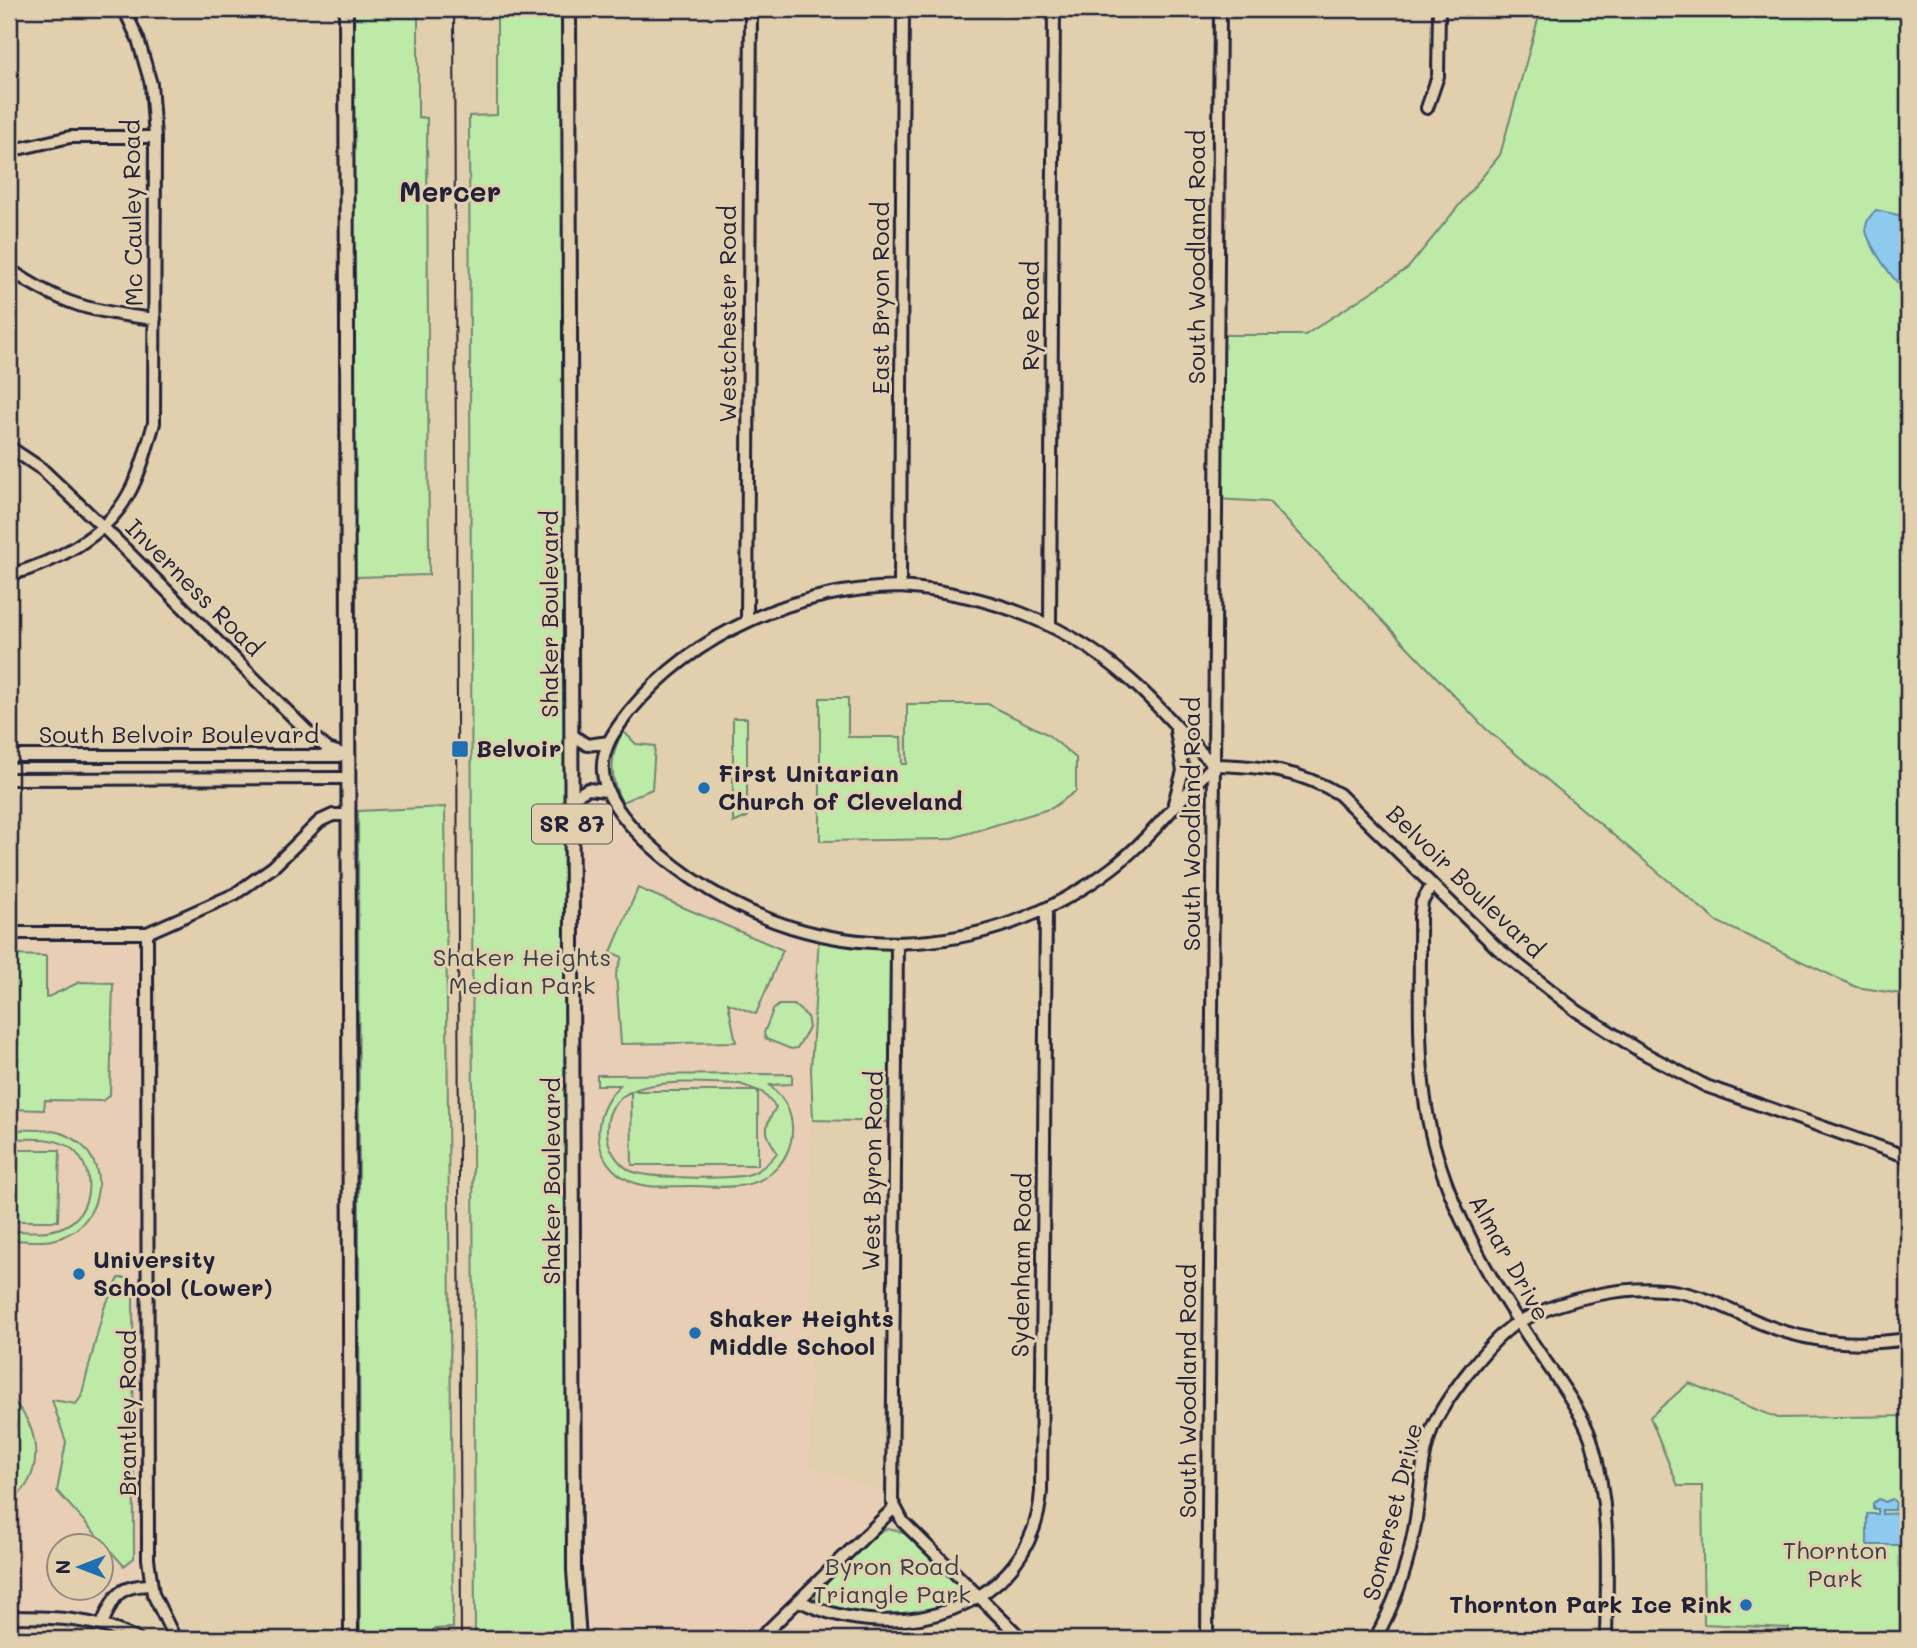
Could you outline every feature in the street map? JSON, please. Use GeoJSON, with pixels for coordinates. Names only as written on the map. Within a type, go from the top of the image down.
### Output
{"type":"FeatureCollection","features":[{"type":"Feature","properties":{"kind":"main road"},"geometry":{"type":"LineString","coordinates":[[346,9],[351,1639]]}},
{"type":"Feature","properties":{"kind":"main road","name":"Shaker Boulevard"},"geometry":{"type":"LineString","coordinates":[[569,9],[574,1570],[579,1639]]}},
{"type":"Feature","properties":{"kind":"street","name":"Mc Cauley Road"},"geometry":{"type":"LineString","coordinates":[[9,575],[40,567],[72,550],[102,526],[127,497],[142,467],[154,423],[155,137],[151,76],[124,9]]}},
{"type":"Feature","properties":{"kind":"street","name":"Westchester Road"},"geometry":{"type":"LineString","coordinates":[[747,621],[751,9]]}},
{"type":"Feature","properties":{"kind":"street","name":"East Bryon Road"},"geometry":{"type":"LineString","coordinates":[[900,587],[903,9]]}},
{"type":"Feature","properties":{"kind":"street","name":"Rye Road"},"geometry":{"type":"LineString","coordinates":[[1050,624],[1054,9]]}},
{"type":"Feature","properties":{"kind":"street","name":"South Woodland Road"},"geometry":{"type":"LineString","coordinates":[[1208,1639],[1220,9]]}},
{"type":"Feature","properties":{"kind":"street"},"geometry":{"type":"LineString","coordinates":[[1427,108],[1438,76],[1439,9]]}},
{"type":"Feature","properties":{"kind":"street"},"geometry":{"type":"LineString","coordinates":[[9,151],[70,137],[155,137]]}},
{"type":"Feature","properties":{"kind":"street"},"geometry":{"type":"LineString","coordinates":[[9,269],[39,290],[71,304],[111,314],[155,319]]}},
{"type":"Feature","properties":{"kind":"street","name":"Inverness Road"},"geometry":{"type":"LineString","coordinates":[[9,447],[42,469],[102,526],[308,732],[328,749],[349,756]]}},
{"type":"Feature","properties":{"kind":"street"},"geometry":{"type":"LineString","coordinates":[[900,587],[982,599],[1050,624],[1093,650],[1129,678],[1214,765],[1129,854],[1089,885],[1046,910],[978,934],[897,944],[818,936],[742,910],[674,866],[631,825],[607,791],[603,765],[608,742],[635,706],[667,674],[714,639],[747,621],[818,597],[900,587]]}},
{"type":"Feature","properties":{"kind":"street"},"geometry":{"type":"LineString","coordinates":[[1173,806],[1183,771],[1175,728]]}},
{"type":"Feature","properties":{"kind":"street"},"geometry":{"type":"LineString","coordinates":[[571,734],[587,745],[608,742]]}},
{"type":"Feature","properties":{"kind":"street","name":"South Belvoir Boulevard"},"geometry":{"type":"LineString","coordinates":[[9,756],[349,756]]}},
{"type":"Feature","properties":{"kind":"street"},"geometry":{"type":"LineString","coordinates":[[306,778],[315,768],[307,756]]}},
{"type":"Feature","properties":{"kind":"street","name":"Belvoir Boulevard"},"geometry":{"type":"LineString","coordinates":[[1214,765],[1272,768],[1328,787],[1363,814],[1497,948],[1577,1011],[1640,1051],[1706,1086],[1908,1157]]}},
{"type":"Feature","properties":{"kind":"street","name":"South Belvoir Boulevard"},"geometry":{"type":"LineString","coordinates":[[9,779],[349,778]]}},
{"type":"Feature","properties":{"kind":"street"},"geometry":{"type":"LineString","coordinates":[[572,798],[587,789],[607,791]]}},
{"type":"Feature","properties":{"kind":"street"},"geometry":{"type":"LineString","coordinates":[[9,933],[146,933],[235,894],[273,867],[320,821],[333,815],[349,815]]}},
{"type":"Feature","properties":{"kind":"street","name":"Almar Drive"},"geometry":{"type":"LineString","coordinates":[[1432,884],[1422,902],[1420,917],[1422,1076],[1429,1130],[1453,1200],[1470,1236],[1518,1322],[1590,1436],[1607,1527],[1606,1639]]}},
{"type":"Feature","properties":{"kind":"street","name":"Sydenham Road"},"geometry":{"type":"LineString","coordinates":[[800,1601],[831,1621],[859,1629],[886,1632],[936,1626],[984,1601],[1008,1580],[1023,1558],[1034,1534],[1040,1509],[1046,910]]}},
{"type":"Feature","properties":{"kind":"street","name":"Brantley Road"},"geometry":{"type":"LineString","coordinates":[[146,933],[148,1559],[150,1585],[174,1637]]}},
{"type":"Feature","properties":{"kind":"street","name":"West Byron Road"},"geometry":{"type":"LineString","coordinates":[[894,1508],[891,1492],[897,944]]}},
{"type":"Feature","properties":{"kind":"street","name":"Somerset Drive"},"geometry":{"type":"LineString","coordinates":[[1375,1639],[1388,1617],[1403,1575],[1433,1427],[1469,1372],[1518,1322],[1579,1298],[1617,1292],[1677,1292],[1716,1302],[1764,1324],[1808,1339],[1837,1344],[1908,1339]]}},
{"type":"Feature","properties":{"kind":"street"},"geometry":{"type":"LineString","coordinates":[[760,1639],[894,1508],[903,1522],[1022,1639]]}},
{"type":"Feature","properties":{"kind":"street"},"geometry":{"type":"LineString","coordinates":[[102,1624],[113,1600],[123,1588],[150,1585]]}},
{"type":"Feature","properties":{"kind":"street"},"geometry":{"type":"LineString","coordinates":[[9,1617],[44,1617],[102,1624],[137,1639]]}},
{"type":"Feature","properties":{"kind":"shaded area","name":"Shaker Heights Middle School"},"geometry":{"type":"Polygon","coordinates":[[[591,794],[604,798],[621,821],[662,863],[707,896],[760,923],[817,941],[811,1070],[810,1465],[885,1493],[868,1524],[750,1639],[583,1639],[580,1607],[578,802],[591,794]]]}},
{"type":"Feature","properties":{"kind":"shaded area","name":"University School (Lower)"},"geometry":{"type":"Polygon","coordinates":[[[9,933],[147,933],[150,1585],[129,1586],[102,1624],[9,1617],[9,933]]]}},
{"type":"Feature","properties":{"kind":"shaded area"},"geometry":{"type":"Polygon","coordinates":[[[800,1601],[819,1615],[845,1626],[845,1639],[759,1639],[800,1601]]]}},
{"type":"Feature","properties":{"kind":"green space"},"geometry":{"type":"Polygon","coordinates":[[[352,9],[418,9],[418,117],[427,118],[429,575],[355,577],[352,9]]]}},
{"type":"Feature","properties":{"kind":"green space","name":"Shaker Heights Median Park"},"geometry":{"type":"Polygon","coordinates":[[[497,9],[568,9],[579,1639],[475,1639],[469,116],[497,115],[497,9]]]}},
{"type":"Feature","properties":{"kind":"green space"},"geometry":{"type":"Polygon","coordinates":[[[1541,9],[1908,9],[1908,995],[1856,987],[1718,922],[1486,729],[1269,502],[1216,499],[1217,335],[1305,335],[1408,268],[1500,155],[1541,9]]]}},
{"type":"Feature","properties":{"kind":"green space"},"geometry":{"type":"Polygon","coordinates":[[[820,698],[848,698],[848,737],[901,737],[902,764],[907,764],[907,704],[988,704],[1047,734],[1076,758],[1076,791],[1052,808],[949,839],[820,841],[820,698]]]}},
{"type":"Feature","properties":{"kind":"green space"},"geometry":{"type":"Polygon","coordinates":[[[733,718],[747,718],[747,817],[733,823],[733,718]]]}},
{"type":"Feature","properties":{"kind":"green space"},"geometry":{"type":"Polygon","coordinates":[[[623,731],[636,744],[655,746],[652,789],[622,802],[612,766],[615,749],[623,731]]]}},
{"type":"Feature","properties":{"kind":"green space"},"geometry":{"type":"Polygon","coordinates":[[[445,807],[453,1628],[434,1629],[430,1639],[360,1639],[358,811],[445,807]]]}},
{"type":"Feature","properties":{"kind":"green space"},"geometry":{"type":"Polygon","coordinates":[[[638,888],[783,950],[756,1014],[728,1003],[736,1042],[621,1044],[616,974],[622,957],[611,952],[638,888]]]}},
{"type":"Feature","properties":{"kind":"green space"},"geometry":{"type":"Polygon","coordinates":[[[819,936],[897,944],[895,1122],[813,1120],[811,1070],[819,936]]]}},
{"type":"Feature","properties":{"kind":"green space"},"geometry":{"type":"Polygon","coordinates":[[[9,955],[46,956],[46,998],[80,982],[113,983],[110,1095],[102,1101],[45,1100],[44,1110],[9,1109],[9,955]]]}},
{"type":"Feature","properties":{"kind":"green space"},"geometry":{"type":"Polygon","coordinates":[[[779,1005],[794,1005],[807,1016],[809,1028],[797,1048],[791,1049],[766,1039],[764,1033],[773,1010],[779,1005]]]}},
{"type":"Feature","properties":{"kind":"green space"},"geometry":{"type":"Polygon","coordinates":[[[792,1074],[792,1084],[770,1085],[784,1102],[791,1117],[791,1142],[787,1154],[772,1173],[742,1186],[660,1187],[632,1182],[618,1174],[601,1151],[599,1123],[610,1097],[620,1085],[597,1085],[597,1075],[792,1074]],[[702,1083],[658,1084],[638,1089],[621,1098],[610,1111],[607,1131],[609,1143],[621,1164],[640,1174],[706,1178],[752,1174],[764,1167],[777,1153],[767,1130],[776,1107],[762,1092],[740,1084],[702,1083]]]}},
{"type":"Feature","properties":{"kind":"green space"},"geometry":{"type":"Polygon","coordinates":[[[631,1091],[758,1091],[758,1165],[632,1165],[631,1091]]]}},
{"type":"Feature","properties":{"kind":"green space"},"geometry":{"type":"Polygon","coordinates":[[[9,1130],[57,1132],[72,1138],[85,1148],[93,1161],[98,1190],[87,1218],[76,1229],[62,1237],[49,1240],[9,1240],[9,1231],[50,1231],[74,1221],[86,1200],[88,1176],[84,1164],[68,1146],[46,1139],[9,1139],[9,1130]]]}},
{"type":"Feature","properties":{"kind":"green space"},"geometry":{"type":"Polygon","coordinates":[[[9,1150],[60,1150],[58,1221],[9,1221],[9,1150]]]}},
{"type":"Feature","properties":{"kind":"green space"},"geometry":{"type":"Polygon","coordinates":[[[119,1278],[127,1278],[133,1282],[134,1558],[124,1566],[116,1557],[116,1532],[94,1532],[57,1491],[66,1442],[52,1400],[76,1404],[81,1397],[104,1308],[119,1278]]]}},
{"type":"Feature","properties":{"kind":"green space","name":"Thornton Park"},"geometry":{"type":"Polygon","coordinates":[[[1689,1383],[1778,1418],[1908,1416],[1908,1638],[1787,1639],[1789,1628],[1704,1624],[1702,1486],[1678,1486],[1650,1417],[1689,1383]]]}},
{"type":"Feature","properties":{"kind":"green space"},"geometry":{"type":"Polygon","coordinates":[[[9,1398],[28,1422],[35,1451],[30,1480],[9,1502],[9,1398]]]}},
{"type":"Feature","properties":{"kind":"green space","name":"Byron Road Triangle Park"},"geometry":{"type":"Polygon","coordinates":[[[887,1529],[910,1536],[930,1552],[964,1590],[965,1604],[944,1618],[916,1625],[887,1627],[861,1622],[816,1602],[816,1594],[876,1533],[887,1529]]]}},
{"type":"Feature","properties":{"kind":"water"},"geometry":{"type":"Polygon","coordinates":[[[1876,210],[1908,217],[1908,291],[1890,273],[1868,236],[1866,224],[1876,210]]]}},
{"type":"Feature","properties":{"kind":"water"},"geometry":{"type":"Polygon","coordinates":[[[1879,1499],[1885,1502],[1892,1499],[1896,1503],[1895,1510],[1882,1510],[1882,1514],[1908,1513],[1908,1545],[1867,1545],[1867,1514],[1878,1514],[1878,1509],[1873,1509],[1873,1503],[1879,1499]]]}},
{"type":"Feature","properties":{"kind":"tram line"},"geometry":{"type":"LineString","coordinates":[[454,9],[461,1639]]}},
{"type":"Feature","properties":{"kind":"place","name":"Belvoir"},"geometry":{"type":"Point","coordinates":[460,749]}},
{"type":"Feature","properties":{"kind":"place","name":"First Unitarian Church of Cleveland"},"geometry":{"type":"Point","coordinates":[704,788]}},
{"type":"Feature","properties":{"kind":"place","name":"University School (Lower)"},"geometry":{"type":"Point","coordinates":[79,1274]}},
{"type":"Feature","properties":{"kind":"place","name":"Shaker Heights Middle School"},"geometry":{"type":"Point","coordinates":[695,1333]}},
{"type":"Feature","properties":{"kind":"place","name":"Thornton Park Ice Rink"},"geometry":{"type":"Point","coordinates":[1746,1605]}},
{"type":"Feature","properties":{"kind":"district","name":"Mercer"},"geometry":{"type":"Point","coordinates":[450,192]}}]}
